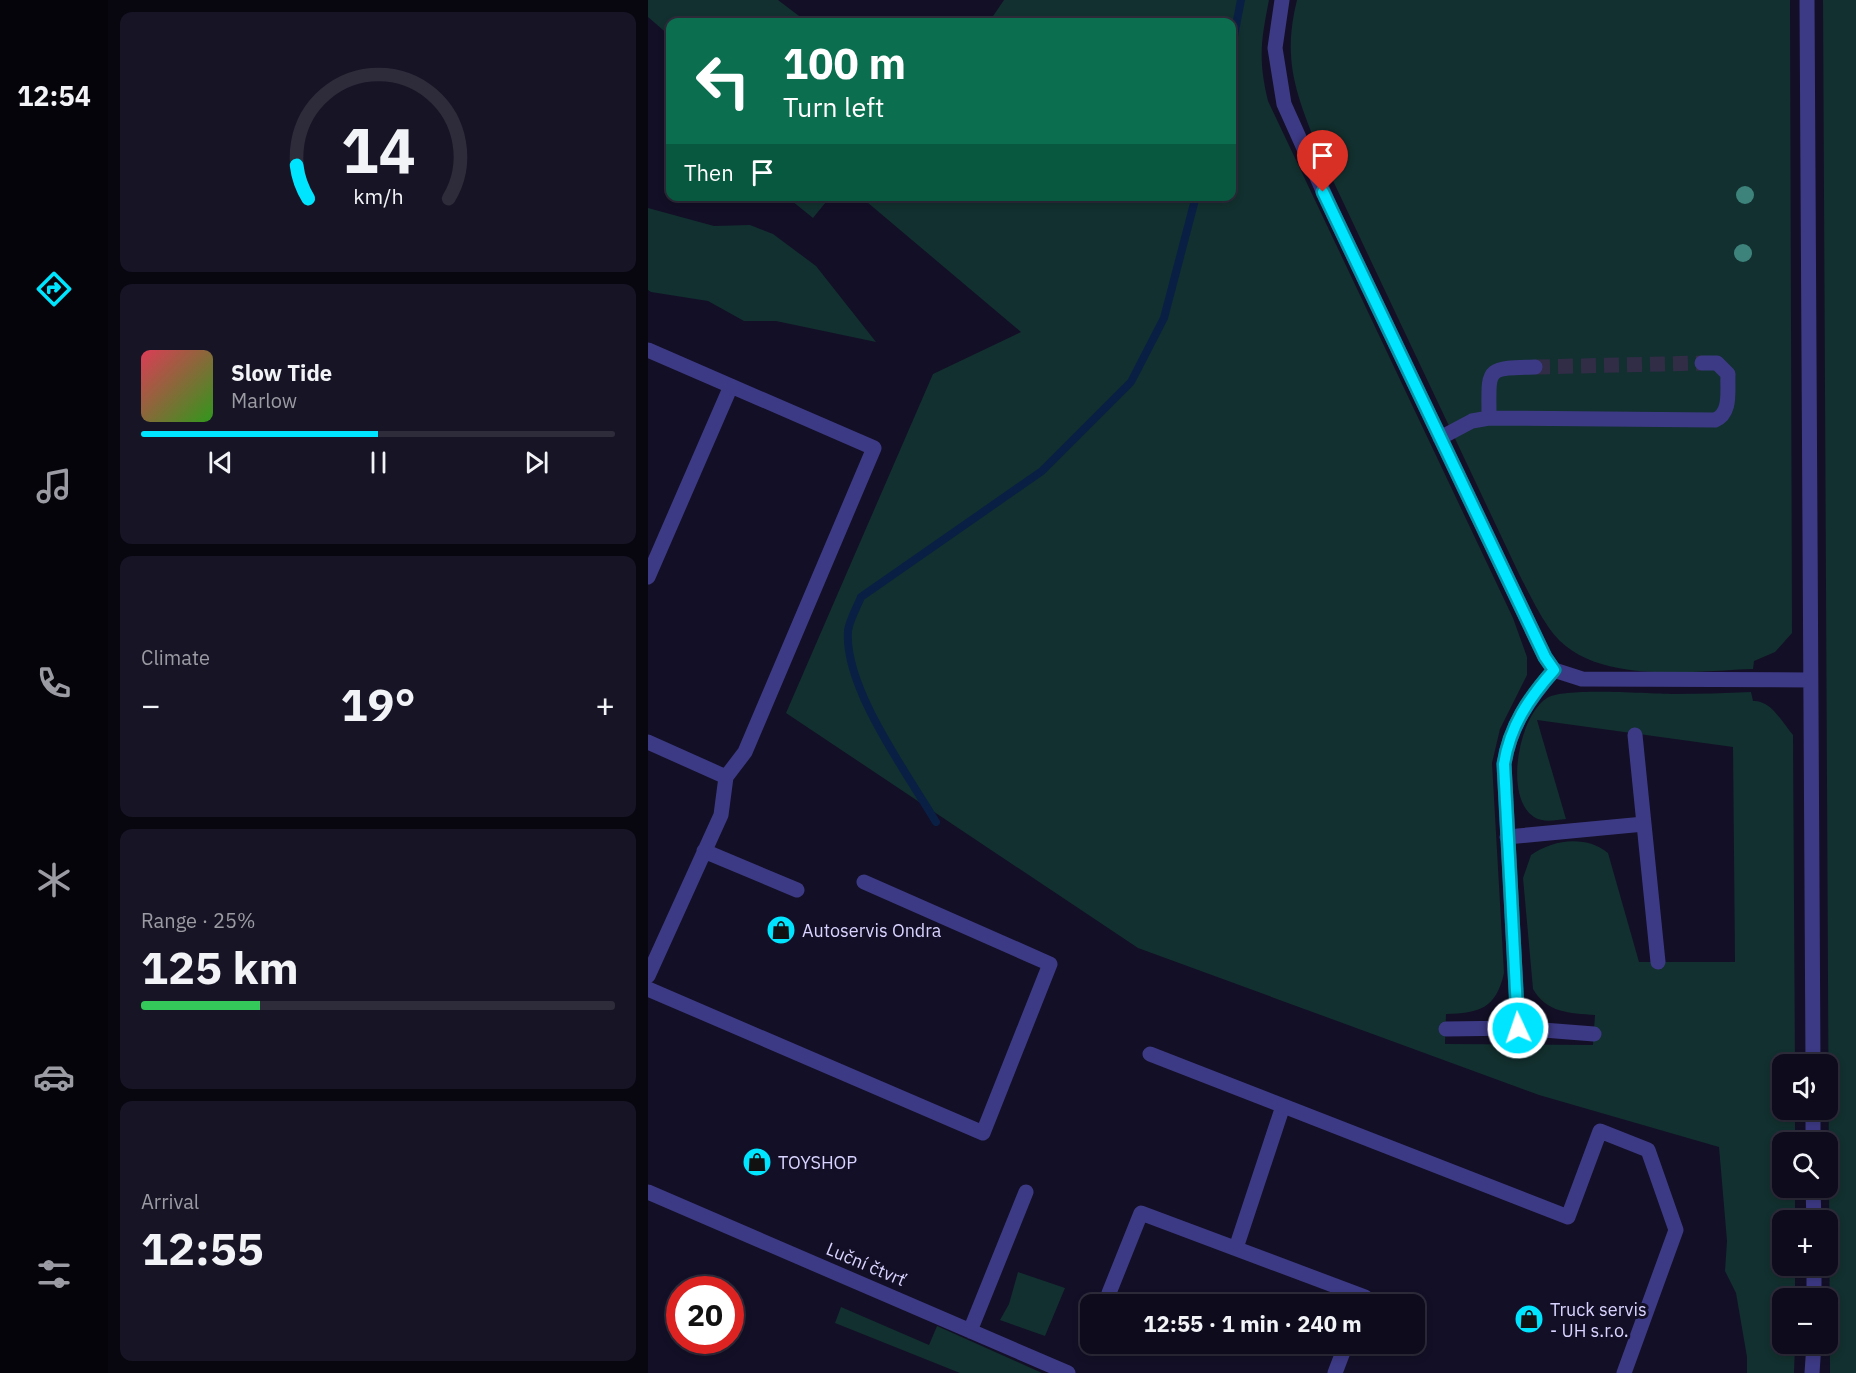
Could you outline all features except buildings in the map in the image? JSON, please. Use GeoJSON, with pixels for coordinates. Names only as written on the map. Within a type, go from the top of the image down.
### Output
{"type":"FeatureCollection","features":[{"type":"Feature","properties":{"kind":"street"},"geometry":{"type":"LineString","coordinates":[[1282,0],[1275,48],[1284,104],[1440,438],[1545,657],[1554,670],[1582,679],[1810,680]]}},
{"type":"Feature","properties":{"kind":"street"},"geometry":{"type":"LineString","coordinates":[[1807,0],[1812,1054]]}},
{"type":"Feature","properties":{"kind":"street"},"geometry":{"type":"LineString","coordinates":[[648,350],[874,448],[745,752],[726,777],[721,815],[648,976]]}},
{"type":"Feature","properties":{"kind":"street"},"geometry":{"type":"LineString","coordinates":[[1440,438],[1472,421],[1489,418],[1715,420],[1723,416],[1727,408],[1728,374],[1717,363],[1702,363]]}},
{"type":"Feature","properties":{"kind":"street"},"geometry":{"type":"LineString","coordinates":[[1489,418],[1489,384],[1493,373],[1501,367],[1535,367]]}},
{"type":"Feature","properties":{"kind":"street"},"geometry":{"type":"LineString","coordinates":[[648,577],[731,386]]}},
{"type":"Feature","properties":{"kind":"street"},"geometry":{"type":"LineString","coordinates":[[1518,1028],[1504,764],[1507,742],[1513,726],[1535,692],[1554,670]]}},
{"type":"Feature","properties":{"kind":"street"},"geometry":{"type":"LineString","coordinates":[[1635,735],[1658,962]]}},
{"type":"Feature","properties":{"kind":"street"},"geometry":{"type":"LineString","coordinates":[[648,742],[726,777]]}},
{"type":"Feature","properties":{"kind":"street"},"geometry":{"type":"LineString","coordinates":[[1507,837],[1644,824]]}},
{"type":"Feature","properties":{"kind":"street"},"geometry":{"type":"LineString","coordinates":[[704,851],[797,890]]}},
{"type":"Feature","properties":{"kind":"street"},"geometry":{"type":"LineString","coordinates":[[648,989],[983,1133],[1050,964],[864,882]]}},
{"type":"Feature","properties":{"kind":"street"},"geometry":{"type":"LineString","coordinates":[[1446,1029],[1518,1028],[1594,1034]]}},
{"type":"Feature","properties":{"kind":"street"},"geometry":{"type":"LineString","coordinates":[[1150,1054],[1568,1217],[1600,1131],[1648,1150],[1676,1230],[1624,1373]]}},
{"type":"Feature","properties":{"kind":"street"},"geometry":{"type":"LineString","coordinates":[[1236,1248],[1283,1106]]}},
{"type":"Feature","properties":{"kind":"street","name":"Luční čtvrť"},"geometry":{"type":"LineString","coordinates":[[648,1192],[1068,1373]]}},
{"type":"Feature","properties":{"kind":"street"},"geometry":{"type":"LineString","coordinates":[[970,1330],[1026,1192]]}},
{"type":"Feature","properties":{"kind":"street"},"geometry":{"type":"LineString","coordinates":[[1109,1293],[1141,1213],[1357,1294]]}},
{"type":"Feature","properties":{"kind":"street"},"geometry":{"type":"LineString","coordinates":[[1335,1373],[1342,1354]]}},
{"type":"Feature","properties":{"kind":"street"},"geometry":{"type":"LineString","coordinates":[[1812,1373],[1813,1354]]}},
{"type":"Feature","properties":{"kind":"green space"},"geometry":{"type":"Polygon","coordinates":[[[648,0],[778,0],[802,18],[666,18],[666,33],[648,17],[648,0]]]}},
{"type":"Feature","properties":{"kind":"green space"},"geometry":{"type":"Polygon","coordinates":[[[1004,0],[1269,0],[1262,50],[1268,101],[1513,618],[1527,657],[1527,675],[1500,729],[1492,763],[1504,973],[1496,994],[1484,1007],[1468,1012],[1446,1014],[1445,1044],[1593,1045],[1595,1015],[1568,1012],[1552,1007],[1545,1003],[1533,989],[1523,878],[1531,855],[1549,845],[1570,841],[1590,843],[1608,853],[1639,962],[1735,962],[1733,747],[1537,720],[1566,819],[1541,820],[1534,817],[1525,807],[1519,792],[1517,775],[1522,738],[1537,707],[1547,698],[1588,692],[1674,694],[1751,692],[1753,701],[1771,708],[1793,735],[1795,1054],[1772,1054],[1772,1120],[1795,1120],[1795,1132],[1772,1132],[1772,1198],[1795,1198],[1795,1210],[1772,1210],[1772,1276],[1795,1276],[1795,1288],[1772,1288],[1772,1354],[1795,1354],[1794,1373],[1747,1373],[1747,1357],[1736,1293],[1725,1271],[1727,1241],[1719,1147],[1539,1095],[1138,948],[786,713],[933,374],[1021,332],[866,201],[1236,201],[1236,18],[992,18],[1004,0]]]}},
{"type":"Feature","properties":{"kind":"green space"},"geometry":{"type":"Polygon","coordinates":[[[1297,0],[1790,0],[1792,633],[1775,652],[1754,661],[1753,669],[1672,672],[1615,667],[1589,660],[1567,647],[1549,628],[1520,576],[1318,149],[1303,111],[1291,59],[1293,21],[1297,0]]]}},
{"type":"Feature","properties":{"kind":"green space"},"geometry":{"type":"Polygon","coordinates":[[[1823,0],[1856,0],[1856,1373],[1830,1373],[1830,1354],[1838,1354],[1838,1288],[1830,1288],[1830,1276],[1838,1276],[1838,1210],[1829,1210],[1829,1198],[1838,1198],[1838,1132],[1829,1132],[1829,1120],[1838,1120],[1838,1054],[1828,1054],[1823,0]]]}},
{"type":"Feature","properties":{"kind":"green space"},"geometry":{"type":"Polygon","coordinates":[[[792,201],[827,201],[813,218],[792,201]]]}},
{"type":"Feature","properties":{"kind":"green space"},"geometry":{"type":"Polygon","coordinates":[[[648,208],[714,226],[750,225],[773,234],[816,266],[876,342],[776,321],[744,321],[708,301],[651,292],[648,290],[648,208]]]}},
{"type":"Feature","properties":{"kind":"green space"},"geometry":{"type":"Polygon","coordinates":[[[1018,1272],[1065,1288],[1045,1336],[1000,1320],[1009,1304],[1018,1272]]]}},
{"type":"Feature","properties":{"kind":"green space"},"geometry":{"type":"Polygon","coordinates":[[[841,1307],[929,1345],[937,1326],[1042,1373],[960,1373],[835,1323],[841,1307]]]}},
{"type":"Feature","properties":{"kind":"waterway"},"geometry":{"type":"LineString","coordinates":[[1236,26],[1241,0]]}},
{"type":"Feature","properties":{"kind":"waterway"},"geometry":{"type":"LineString","coordinates":[[936,822],[894,755],[866,704],[849,654],[848,631],[851,618],[861,597],[1042,471],[1131,382],[1164,318],[1195,201]]}},
{"type":"Feature","properties":{"kind":"tunnel"},"geometry":{"type":"LineString","coordinates":[[1535,367],[1702,363]]}},
{"type":"Feature","properties":{"kind":"place","name":"Autoservis Ondra"},"geometry":{"type":"Point","coordinates":[781,930]}},
{"type":"Feature","properties":{"kind":"place","name":"TOYSHOP"},"geometry":{"type":"Point","coordinates":[757,1162]}},
{"type":"Feature","properties":{"kind":"place","name":"Truck servis - UH s.r.o."},"geometry":{"type":"Point","coordinates":[1529,1319]}},
{"type":"Feature","properties":{"kind":"route"},"geometry":{"type":"LineString","coordinates":[[1323,192],[1545,657],[1554,670],[1535,692],[1513,726],[1507,742],[1504,764],[1518,1028]]}}]}
